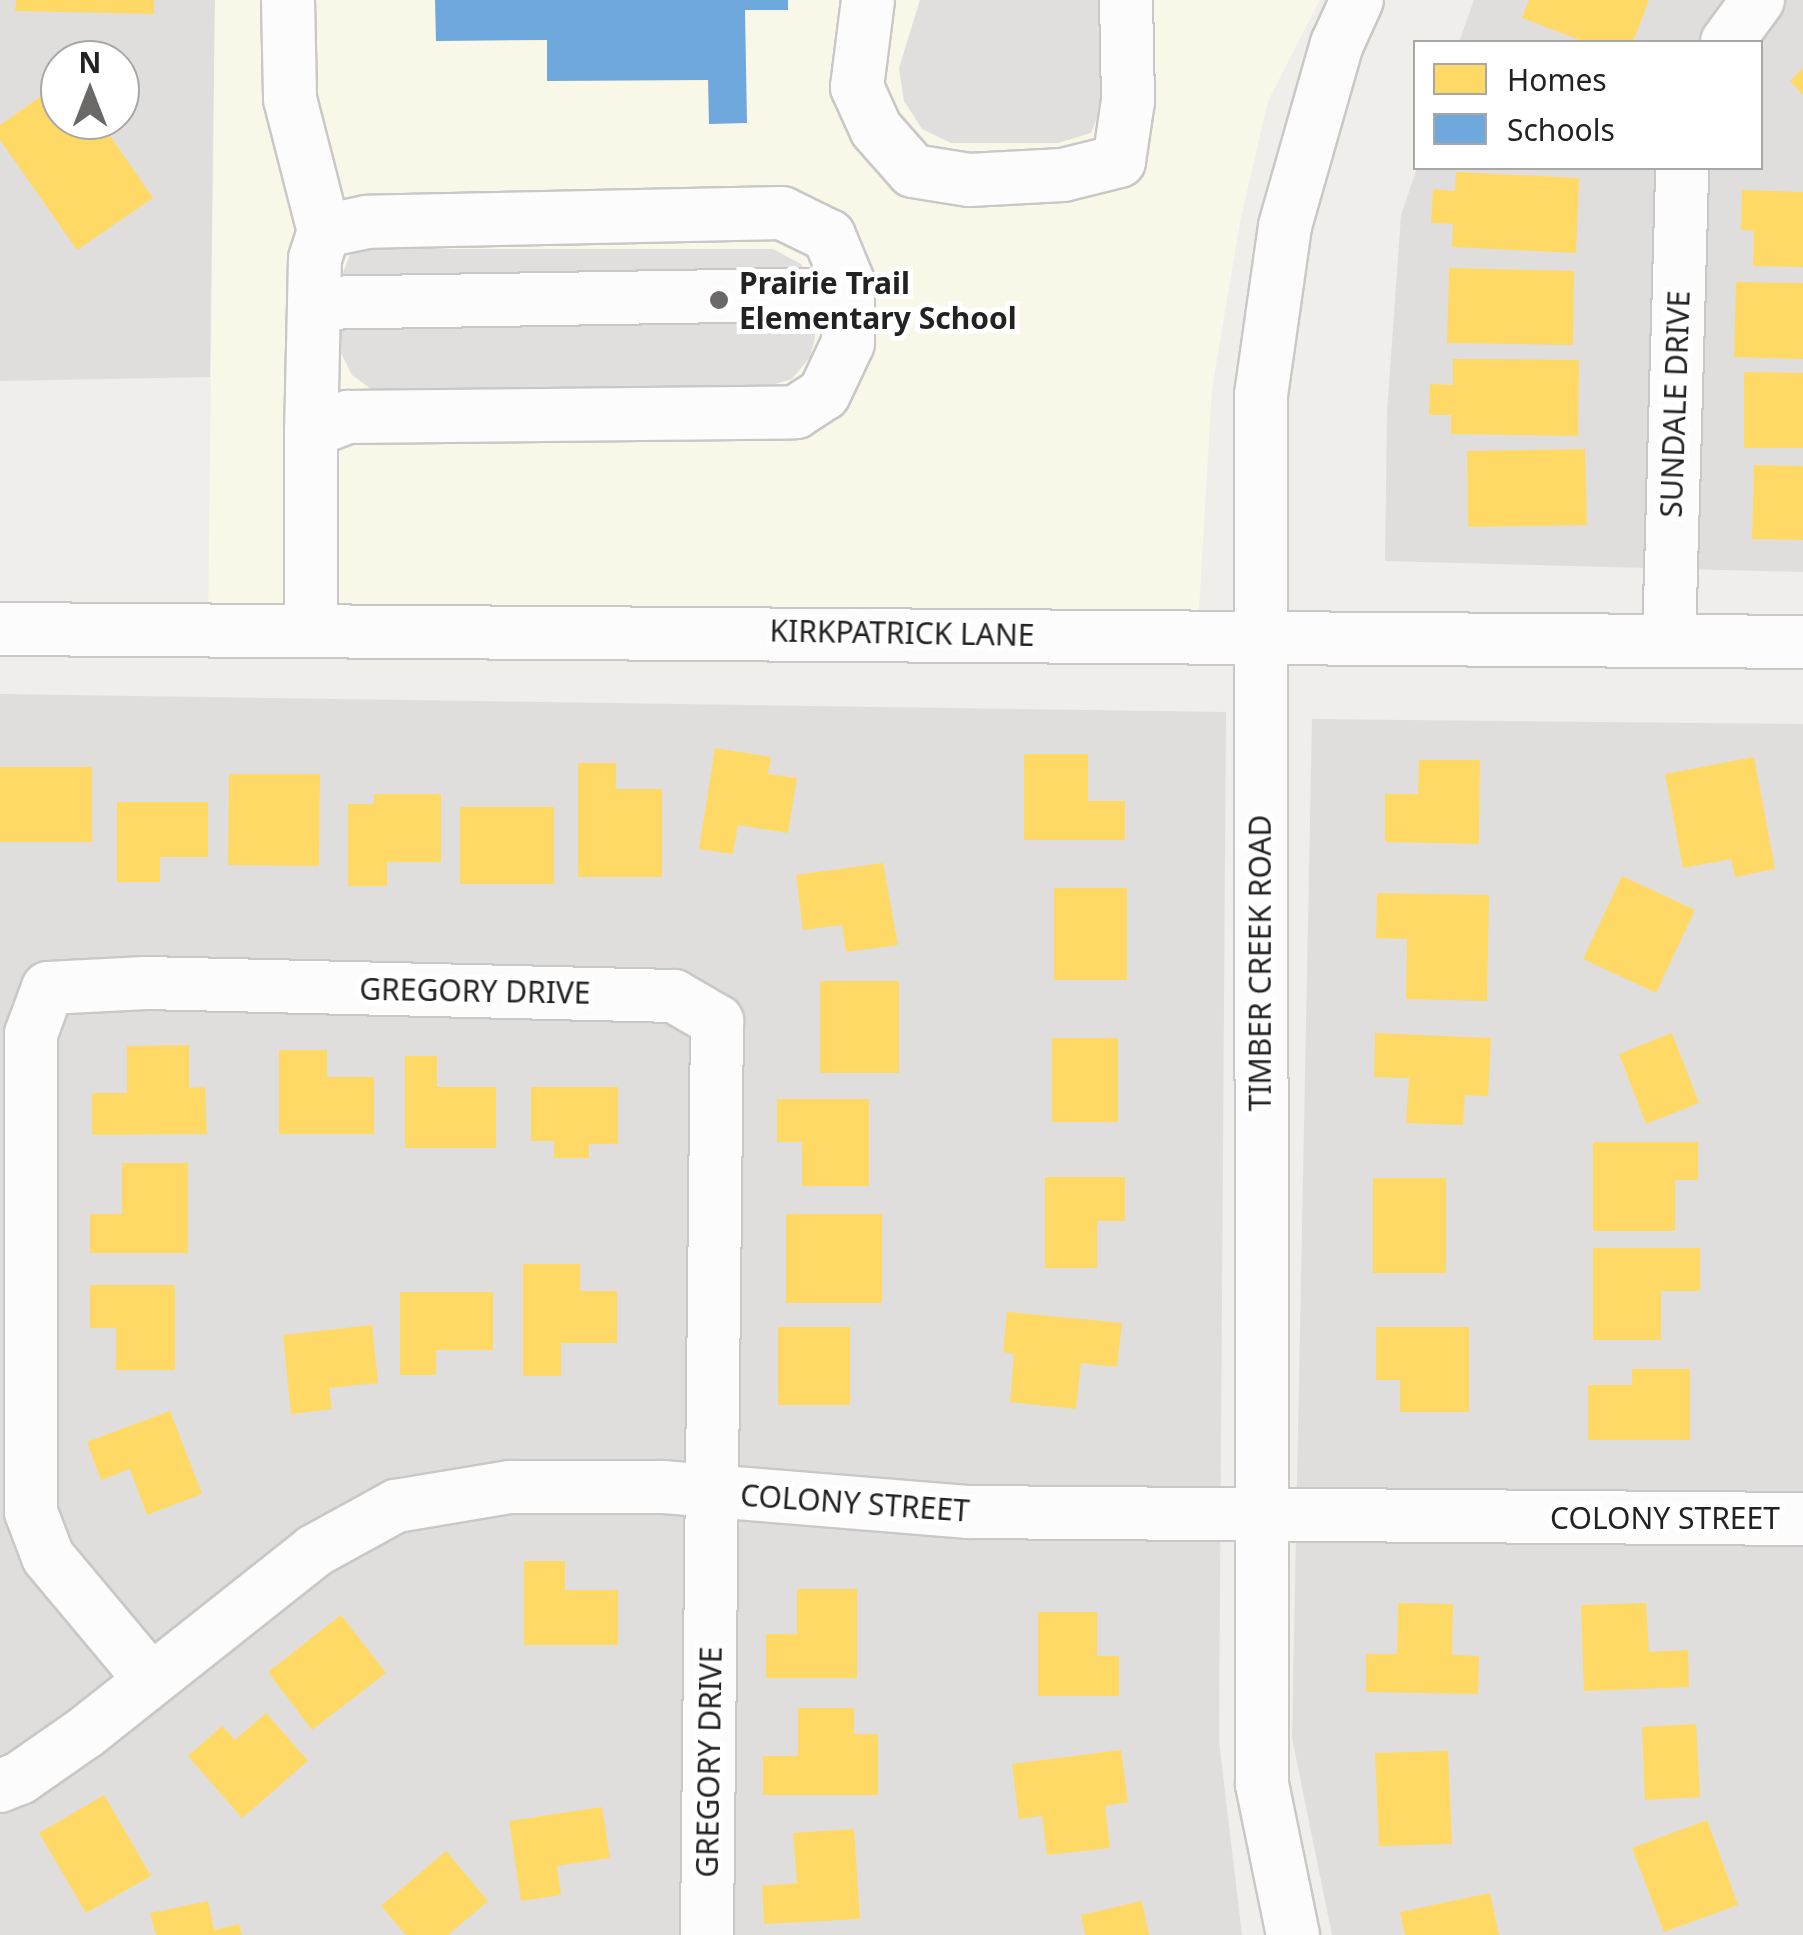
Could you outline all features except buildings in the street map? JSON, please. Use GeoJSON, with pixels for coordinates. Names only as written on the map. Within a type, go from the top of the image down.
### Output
{"type":"FeatureCollection","features":[{"type":"Feature","properties":{"kind":"street"},"geometry":{"type":"LineString","coordinates":[[288,0],[290,99],[324,231],[315,259],[310,630]]}},
{"type":"Feature","properties":{"kind":"street"},"geometry":{"type":"LineString","coordinates":[[868,0],[857,86],[876,128],[913,170],[969,180],[1063,175],[1119,161],[1128,101],[1126,0]]}},
{"type":"Feature","properties":{"kind":"street","name":"TIMBER CREEK ROAD"},"geometry":{"type":"LineString","coordinates":[[1292,1935],[1278,1880],[1262,1784],[1261,395],[1286,226],[1337,44],[1356,0]]}},
{"type":"Feature","properties":{"kind":"street"},"geometry":{"type":"LineString","coordinates":[[1728,40],[1758,0]]}},
{"type":"Feature","properties":{"kind":"street","name":"SUNDALE DRIVE"},"geometry":{"type":"LineString","coordinates":[[1669,640],[1682,170]]}},
{"type":"Feature","properties":{"kind":"street"},"geometry":{"type":"LineString","coordinates":[[310,431],[348,417],[796,412],[824,394],[848,342],[848,282],[829,236],[782,213],[366,222],[324,231]]}},
{"type":"Feature","properties":{"kind":"street"},"geometry":{"type":"LineString","coordinates":[[314,303],[848,294]]}},
{"type":"Feature","properties":{"kind":"street","name":"KIRKPATRICK LANE"},"geometry":{"type":"LineString","coordinates":[[0,629],[1803,642]]}},
{"type":"Feature","properties":{"kind":"street","name":"GREGORY DRIVE"},"geometry":{"type":"LineString","coordinates":[[151,1680],[48,1557],[31,1512],[31,1034],[48,988],[146,982],[674,996],[717,1021],[707,1935]]}},
{"type":"Feature","properties":{"kind":"street","name":"COLONY STREET"},"geometry":{"type":"LineString","coordinates":[[0,1786],[20,1778],[86,1732],[314,1551],[396,1506],[510,1487],[663,1487],[968,1512],[1803,1518]]}},
{"type":"Feature","properties":{"kind":"shaded area"},"geometry":{"type":"Polygon","coordinates":[[[0,0],[215,0],[210,377],[0,381],[0,0]]]}},
{"type":"Feature","properties":{"kind":"shaded area","name":"Prairie Trail Elementary School"},"geometry":{"type":"Polygon","coordinates":[[[215,0],[1320,0],[1268,101],[1240,222],[1212,389],[1198,626],[208,622],[215,0]]]}},
{"type":"Feature","properties":{"kind":"shaded area"},"geometry":{"type":"Polygon","coordinates":[[[920,0],[1100,0],[1100,110],[1091,133],[1058,143],[951,143],[922,129],[904,101],[899,68],[920,0]]]}},
{"type":"Feature","properties":{"kind":"shaded area"},"geometry":{"type":"Polygon","coordinates":[[[1474,0],[1803,0],[1803,572],[1385,561],[1387,412],[1401,215],[1416,170],[1763,170],[1763,40],[1460,40],[1474,0]]]}},
{"type":"Feature","properties":{"kind":"shaded area"},"geometry":{"type":"Polygon","coordinates":[[[352,249],[773,249],[801,264],[810,287],[815,338],[810,357],[792,379],[759,389],[371,389],[352,375],[338,347],[343,273],[352,249]]]}},
{"type":"Feature","properties":{"kind":"shaded area"},"geometry":{"type":"Polygon","coordinates":[[[0,694],[1226,712],[1219,1741],[1242,1935],[0,1935],[0,694]]]}},
{"type":"Feature","properties":{"kind":"shaded area"},"geometry":{"type":"Polygon","coordinates":[[[1312,719],[1803,724],[1803,1935],[1332,1935],[1292,1738],[1312,719]]]}},
{"type":"Feature","properties":{"kind":"place","name":"Prairie Trail Elementary School"},"geometry":{"type":"Point","coordinates":[719,300]}}]}
